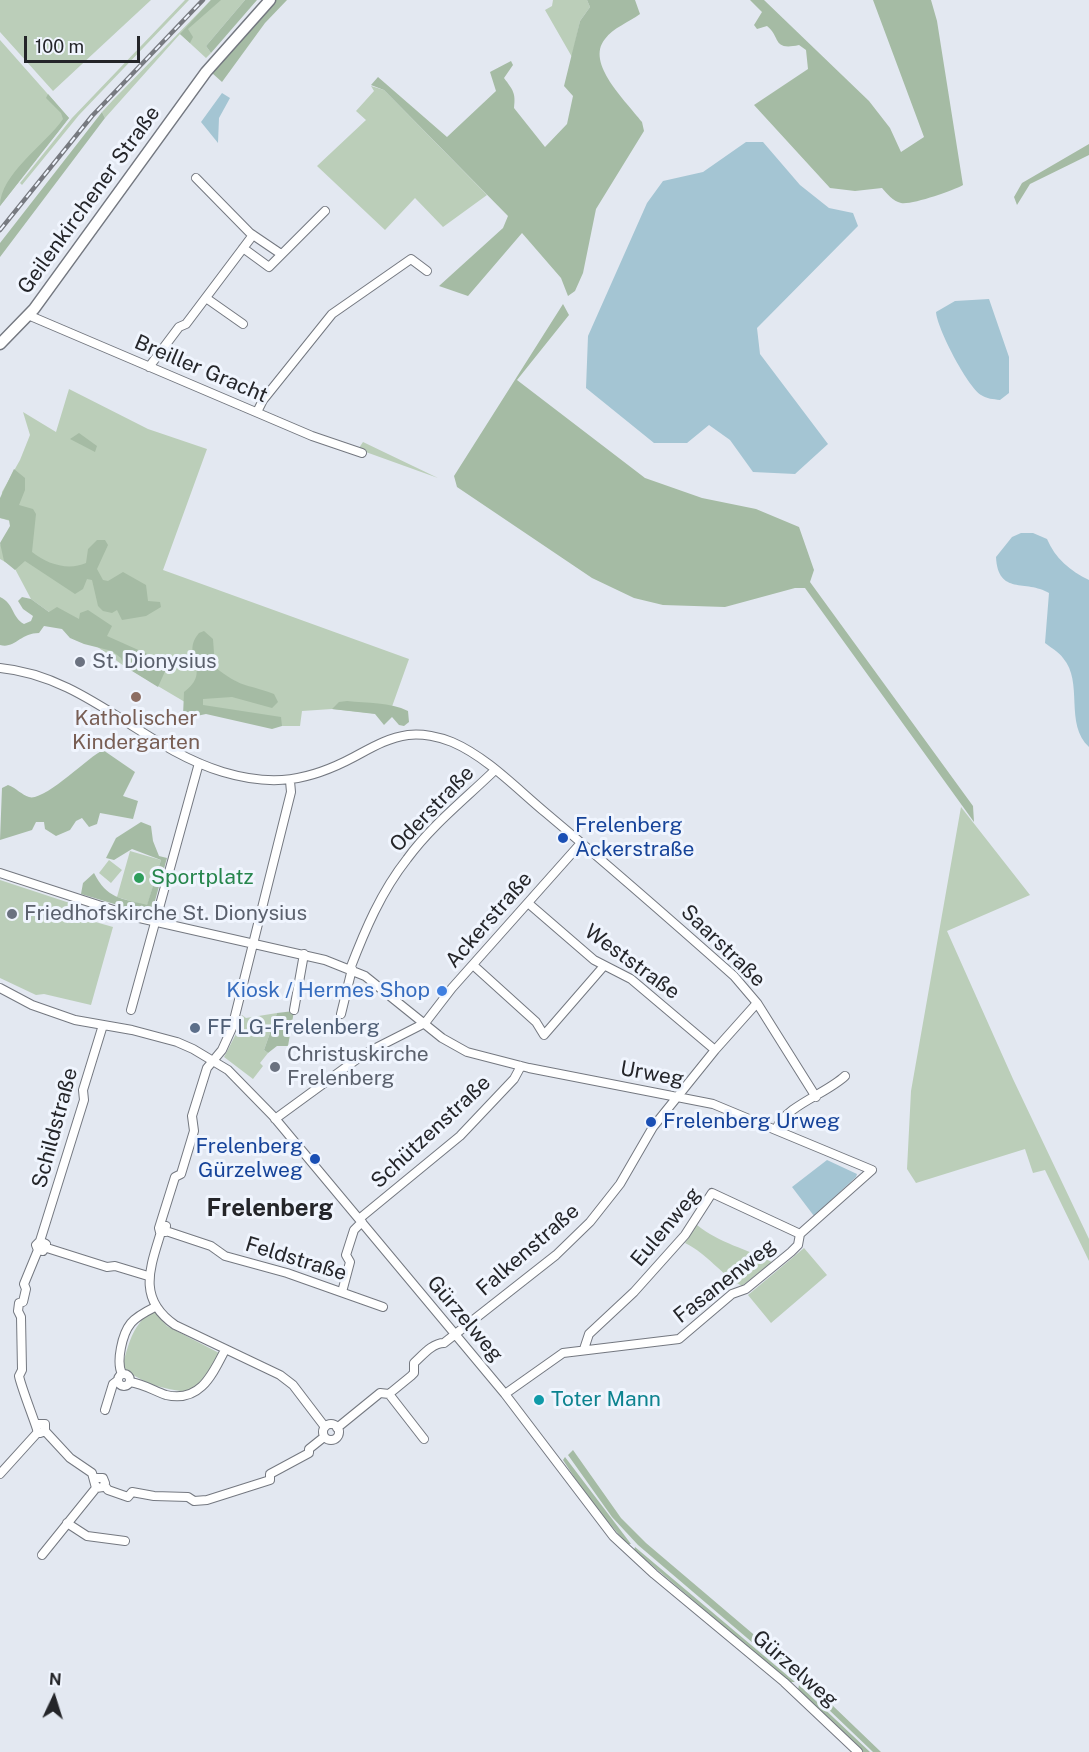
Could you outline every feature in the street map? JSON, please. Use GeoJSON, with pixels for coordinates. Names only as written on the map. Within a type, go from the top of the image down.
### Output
{"type":"FeatureCollection","features":[{"type":"Feature","properties":{"kind":"main road","name":"Geilenkirchener Straße"},"geometry":{"type":"LineString","coordinates":[[0,344],[28,315],[206,72],[270,0]]}},
{"type":"Feature","properties":{"kind":"street"},"geometry":{"type":"LineString","coordinates":[[196,178],[253,236],[281,254]]}},
{"type":"Feature","properties":{"kind":"street"},"geometry":{"type":"LineString","coordinates":[[243,248],[268,267],[325,210]]}},
{"type":"Feature","properties":{"kind":"street"},"geometry":{"type":"LineString","coordinates":[[149,367],[253,236]]}},
{"type":"Feature","properties":{"kind":"street"},"geometry":{"type":"LineString","coordinates":[[257,412],[263,400],[332,314],[411,259],[427,271]]}},
{"type":"Feature","properties":{"kind":"street"},"geometry":{"type":"LineString","coordinates":[[206,298],[243,324]]}},
{"type":"Feature","properties":{"kind":"street","name":"Breiller Gracht"},"geometry":{"type":"LineString","coordinates":[[28,315],[257,412],[362,453]]}},
{"type":"Feature","properties":{"kind":"street","name":"Saarstraße"},"geometry":{"type":"LineString","coordinates":[[0,668],[43,676],[82,693],[199,763],[246,778],[290,781],[325,771],[377,744],[409,735],[452,742],[494,771],[581,843],[734,976],[757,1003],[816,1097]]}},
{"type":"Feature","properties":{"kind":"street"},"geometry":{"type":"LineString","coordinates":[[130,1010],[199,763]]}},
{"type":"Feature","properties":{"kind":"street","name":"Oderstraße"},"geometry":{"type":"LineString","coordinates":[[341,1014],[351,969],[376,908],[407,858],[425,837],[494,771]]}},
{"type":"Feature","properties":{"kind":"street"},"geometry":{"type":"LineString","coordinates":[[290,781],[291,792],[232,1028],[207,1068],[192,1116],[194,1131],[192,1141],[181,1174],[175,1177],[148,1276],[155,1307],[174,1325],[280,1376],[294,1386],[326,1426],[324,1437]]}},
{"type":"Feature","properties":{"kind":"street","name":"Ackerstraße"},"geometry":{"type":"LineString","coordinates":[[426,1023],[473,965],[581,843]]}},
{"type":"Feature","properties":{"kind":"street","name":"Urweg"},"geometry":{"type":"LineString","coordinates":[[0,873],[155,922],[304,954],[351,969],[382,988],[453,1046],[521,1066],[678,1096],[723,1107],[844,1161],[872,1170]]}},
{"type":"Feature","properties":{"kind":"street","name":"Weststraße"},"geometry":{"type":"LineString","coordinates":[[528,903],[603,967],[631,979],[715,1050]]}},
{"type":"Feature","properties":{"kind":"street"},"geometry":{"type":"LineString","coordinates":[[294,1010],[304,954]]}},
{"type":"Feature","properties":{"kind":"street"},"geometry":{"type":"LineString","coordinates":[[473,965],[536,1022],[544,1035],[603,967]]}},
{"type":"Feature","properties":{"kind":"street","name":"Gürzelweg"},"geometry":{"type":"LineString","coordinates":[[0,988],[52,1013],[163,1037],[193,1048],[228,1070],[275,1119],[505,1394],[602,1521],[629,1552],[784,1682],[858,1752]]}},
{"type":"Feature","properties":{"kind":"street","name":"Falkenstraße"},"geometry":{"type":"LineString","coordinates":[[454,1335],[557,1254],[590,1222],[620,1184],[643,1143],[678,1096],[757,1003]]}},
{"type":"Feature","properties":{"kind":"street"},"geometry":{"type":"LineString","coordinates":[[275,1119],[364,1054],[426,1023]]}},
{"type":"Feature","properties":{"kind":"street","name":"Schildstraße"},"geometry":{"type":"LineString","coordinates":[[103,1025],[83,1090],[84,1100],[42,1246],[24,1284],[23,1302],[19,1303],[18,1311],[21,1317],[22,1370],[18,1376],[23,1397],[40,1429],[99,1484],[109,1491],[128,1497],[132,1492],[154,1496],[188,1497],[194,1501],[220,1497],[270,1479],[270,1474],[309,1453],[309,1449],[324,1437],[329,1440],[335,1438],[338,1434],[337,1428],[380,1393],[389,1394],[414,1373],[414,1363],[438,1343],[444,1343],[454,1335]]}},
{"type":"Feature","properties":{"kind":"street","name":"Schützenstraße"},"geometry":{"type":"LineString","coordinates":[[360,1221],[460,1136],[514,1078],[521,1066]]}},
{"type":"Feature","properties":{"kind":"street"},"geometry":{"type":"LineString","coordinates":[[776,1129],[779,1122],[792,1112],[845,1076]]}},
{"type":"Feature","properties":{"kind":"street","name":"Fasanenweg"},"geometry":{"type":"LineString","coordinates":[[505,1394],[563,1353],[679,1339],[732,1294],[746,1289],[791,1252],[798,1245],[800,1234],[872,1170]]}},
{"type":"Feature","properties":{"kind":"street","name":"Eulenweg"},"geometry":{"type":"LineString","coordinates":[[584,1349],[589,1334],[634,1292],[685,1235],[712,1193],[800,1234]]}},
{"type":"Feature","properties":{"kind":"street"},"geometry":{"type":"LineString","coordinates":[[342,1292],[350,1263],[346,1255],[354,1230],[360,1221]]}},
{"type":"Feature","properties":{"kind":"street","name":"Feldstraße"},"geometry":{"type":"LineString","coordinates":[[162,1228],[212,1246],[231,1258],[383,1307]]}},
{"type":"Feature","properties":{"kind":"street"},"geometry":{"type":"LineString","coordinates":[[42,1246],[99,1265],[115,1266],[148,1276]]}},
{"type":"Feature","properties":{"kind":"street"},"geometry":{"type":"LineString","coordinates":[[120,1377],[118,1362],[128,1327],[137,1318],[155,1307]]}},
{"type":"Feature","properties":{"kind":"street"},"geometry":{"type":"LineString","coordinates":[[105,1410],[113,1384],[120,1377],[128,1375],[130,1382],[156,1389],[166,1395],[188,1395],[209,1381],[225,1350]]}},
{"type":"Feature","properties":{"kind":"street"},"geometry":{"type":"LineString","coordinates":[[389,1394],[424,1439]]}},
{"type":"Feature","properties":{"kind":"street"},"geometry":{"type":"LineString","coordinates":[[326,1426],[332,1425],[337,1428]]}},
{"type":"Feature","properties":{"kind":"street"},"geometry":{"type":"LineString","coordinates":[[0,1474],[40,1429]]}},
{"type":"Feature","properties":{"kind":"street"},"geometry":{"type":"LineString","coordinates":[[42,1555],[99,1484]]}},
{"type":"Feature","properties":{"kind":"street"},"geometry":{"type":"LineString","coordinates":[[67,1523],[87,1536],[125,1541]]}},
{"type":"Feature","properties":{"kind":"green space"},"geometry":{"type":"Polygon","coordinates":[[[0,0],[151,0],[53,91],[0,32],[0,0]]]}},
{"type":"Feature","properties":{"kind":"green space"},"geometry":{"type":"Polygon","coordinates":[[[185,0],[189,0],[79,115],[22,185],[20,183],[72,118],[185,0]]]}},
{"type":"Feature","properties":{"kind":"green space"},"geometry":{"type":"Polygon","coordinates":[[[211,0],[245,0],[206,46],[211,53],[206,58],[180,34],[105,118],[102,112],[211,0]]]}},
{"type":"Feature","properties":{"kind":"green space"},"geometry":{"type":"Polygon","coordinates":[[[211,0],[221,0],[188,29],[193,37],[190,43],[180,34],[211,0]]]}},
{"type":"Feature","properties":{"kind":"green space"},"geometry":{"type":"Polygon","coordinates":[[[245,0],[257,0],[211,53],[206,46],[245,0]]]}},
{"type":"Feature","properties":{"kind":"green space"},"geometry":{"type":"Polygon","coordinates":[[[275,0],[287,0],[265,23],[222,82],[212,73],[275,0]]]}},
{"type":"Feature","properties":{"kind":"green space"},"geometry":{"type":"Polygon","coordinates":[[[553,0],[587,0],[590,7],[580,21],[572,57],[545,10],[552,6],[553,0]]]}},
{"type":"Feature","properties":{"kind":"green space"},"geometry":{"type":"Polygon","coordinates":[[[587,0],[635,0],[640,14],[608,35],[600,49],[600,59],[610,82],[642,122],[644,131],[596,209],[583,273],[575,291],[568,296],[561,278],[522,233],[468,296],[439,286],[503,228],[508,216],[384,90],[371,85],[378,77],[447,137],[496,91],[490,72],[511,61],[513,65],[504,78],[513,92],[514,108],[545,147],[567,124],[573,96],[564,86],[580,21],[590,7],[587,0]]]}},
{"type":"Feature","properties":{"kind":"green space"},"geometry":{"type":"Polygon","coordinates":[[[750,0],[764,0],[869,101],[890,128],[901,152],[924,137],[873,0],[931,0],[937,21],[963,185],[932,197],[906,203],[895,201],[882,188],[855,191],[830,188],[754,105],[808,69],[806,50],[799,45],[781,45],[767,26],[757,29],[754,25],[762,12],[750,0]]]}},
{"type":"Feature","properties":{"kind":"green space"},"geometry":{"type":"Polygon","coordinates":[[[0,40],[69,118],[0,206],[0,40]]]}},
{"type":"Feature","properties":{"kind":"green space"},"geometry":{"type":"Polygon","coordinates":[[[371,86],[384,90],[487,195],[443,227],[415,198],[385,230],[317,166],[366,120],[356,111],[374,91],[371,86]]]}},
{"type":"Feature","properties":{"kind":"green space"},"geometry":{"type":"Polygon","coordinates":[[[48,94],[69,118],[0,206],[2,194],[15,171],[63,119],[61,113],[46,98],[48,94]]]}},
{"type":"Feature","properties":{"kind":"green space"},"geometry":{"type":"Polygon","coordinates":[[[102,112],[105,118],[0,257],[0,243],[102,112]]]}},
{"type":"Feature","properties":{"kind":"green space"},"geometry":{"type":"Polygon","coordinates":[[[1089,144],[1089,155],[1030,184],[1017,205],[1014,197],[1022,183],[1089,144]]]}},
{"type":"Feature","properties":{"kind":"green space"},"geometry":{"type":"Polygon","coordinates":[[[563,304],[569,315],[517,380],[645,478],[702,498],[756,509],[799,527],[814,570],[810,582],[973,806],[974,822],[805,588],[795,588],[725,607],[663,605],[634,598],[592,578],[457,487],[454,476],[563,304]]]}},
{"type":"Feature","properties":{"kind":"green space"},"geometry":{"type":"Polygon","coordinates":[[[69,389],[148,429],[207,449],[163,570],[409,659],[389,715],[332,709],[302,711],[300,726],[282,726],[195,708],[124,666],[31,599],[14,567],[0,559],[0,545],[17,523],[0,518],[2,492],[20,460],[30,435],[23,412],[56,432],[69,389]]]}},
{"type":"Feature","properties":{"kind":"green space"},"geometry":{"type":"Polygon","coordinates":[[[79,433],[97,446],[95,452],[70,439],[79,433]]]}},
{"type":"Feature","properties":{"kind":"green space"},"geometry":{"type":"Polygon","coordinates":[[[363,442],[438,478],[363,451],[359,448],[363,442]]]}},
{"type":"Feature","properties":{"kind":"green space"},"geometry":{"type":"Polygon","coordinates":[[[14,469],[25,478],[25,490],[19,505],[33,509],[36,514],[32,552],[58,565],[79,565],[86,563],[88,549],[97,540],[105,540],[108,545],[97,569],[103,580],[108,581],[123,572],[146,585],[148,601],[160,602],[161,607],[146,616],[122,620],[117,610],[112,613],[103,611],[98,606],[92,580],[87,579],[83,589],[75,594],[25,561],[15,570],[4,561],[0,543],[10,526],[9,520],[0,518],[0,498],[14,469]]]}},
{"type":"Feature","properties":{"kind":"green space"},"geometry":{"type":"Polygon","coordinates":[[[0,597],[8,603],[17,618],[24,624],[31,621],[33,616],[23,609],[18,601],[22,597],[31,599],[49,612],[57,607],[79,619],[80,613],[88,610],[112,626],[107,636],[163,661],[167,667],[158,687],[124,666],[121,658],[112,651],[70,638],[62,629],[44,626],[39,633],[27,635],[10,645],[0,645],[0,597]]]}},
{"type":"Feature","properties":{"kind":"green space"},"geometry":{"type":"Polygon","coordinates":[[[204,631],[213,639],[215,667],[237,682],[274,694],[278,702],[272,708],[232,697],[203,699],[203,705],[281,717],[282,726],[272,729],[206,714],[187,718],[183,716],[184,692],[192,684],[197,670],[192,649],[199,633],[204,631]]]}},
{"type":"Feature","properties":{"kind":"green space"},"geometry":{"type":"Polygon","coordinates":[[[339,702],[378,703],[401,708],[408,711],[409,722],[404,726],[399,725],[392,717],[384,725],[375,714],[332,709],[339,702]]]}},
{"type":"Feature","properties":{"kind":"green space"},"geometry":{"type":"Polygon","coordinates":[[[103,750],[135,772],[123,796],[138,801],[133,819],[100,813],[97,824],[89,827],[82,818],[76,821],[70,830],[56,836],[45,829],[44,822],[36,822],[32,830],[0,840],[2,788],[8,785],[26,796],[36,797],[55,786],[103,750]]]}},
{"type":"Feature","properties":{"kind":"green space"},"geometry":{"type":"Polygon","coordinates":[[[961,807],[1030,895],[947,931],[1013,1079],[1089,1239],[1089,1261],[1045,1170],[1033,1173],[1025,1149],[916,1183],[907,1169],[911,1091],[961,807]]]}},
{"type":"Feature","properties":{"kind":"green space"},"geometry":{"type":"Polygon","coordinates":[[[141,822],[151,826],[153,841],[159,856],[167,858],[151,915],[81,894],[83,883],[94,873],[110,893],[122,899],[147,905],[161,860],[132,849],[114,860],[106,858],[116,838],[141,822]]]}},
{"type":"Feature","properties":{"kind":"green space","name":"Sportplatz"},"geometry":{"type":"Polygon","coordinates":[[[130,851],[161,860],[147,906],[117,897],[130,851]]]}},
{"type":"Feature","properties":{"kind":"green space"},"geometry":{"type":"Polygon","coordinates":[[[109,860],[122,870],[111,883],[99,873],[109,860]]]}},
{"type":"Feature","properties":{"kind":"green space"},"geometry":{"type":"Polygon","coordinates":[[[0,880],[88,909],[85,919],[113,927],[91,1005],[44,994],[36,995],[0,978],[0,880]]]}},
{"type":"Feature","properties":{"kind":"green space"},"geometry":{"type":"Polygon","coordinates":[[[294,1011],[288,1046],[277,1046],[268,1053],[264,1050],[277,1013],[294,1011]]]}},
{"type":"Feature","properties":{"kind":"green space"},"geometry":{"type":"Polygon","coordinates":[[[277,1013],[264,1050],[268,1053],[260,1063],[263,1066],[253,1079],[224,1057],[237,1032],[242,1015],[246,1018],[277,1013]]]}},
{"type":"Feature","properties":{"kind":"green space"},"geometry":{"type":"Polygon","coordinates":[[[697,1225],[724,1241],[772,1262],[742,1286],[685,1243],[697,1225]]]}},
{"type":"Feature","properties":{"kind":"green space"},"geometry":{"type":"Polygon","coordinates":[[[804,1248],[827,1275],[771,1323],[748,1295],[804,1248]]]}},
{"type":"Feature","properties":{"kind":"green space"},"geometry":{"type":"Polygon","coordinates":[[[154,1311],[167,1326],[221,1354],[206,1379],[188,1392],[154,1385],[124,1368],[123,1363],[133,1333],[141,1321],[154,1311]]]}},
{"type":"Feature","properties":{"kind":"green space"},"geometry":{"type":"Polygon","coordinates":[[[573,1450],[621,1518],[646,1543],[799,1673],[794,1678],[638,1545],[612,1517],[568,1455],[573,1450]]]}},
{"type":"Feature","properties":{"kind":"green space"},"geometry":{"type":"Polygon","coordinates":[[[565,1457],[631,1544],[627,1544],[577,1482],[563,1460],[565,1457]]]}},
{"type":"Feature","properties":{"kind":"green space"},"geometry":{"type":"Polygon","coordinates":[[[635,1547],[795,1682],[789,1682],[634,1550],[635,1547]]]}},
{"type":"Feature","properties":{"kind":"green space"},"geometry":{"type":"Polygon","coordinates":[[[806,1680],[881,1752],[873,1752],[803,1685],[806,1680]]]}},
{"type":"Feature","properties":{"kind":"green space"},"geometry":{"type":"Polygon","coordinates":[[[799,1685],[870,1752],[862,1752],[798,1690],[799,1685]]]}},
{"type":"Feature","properties":{"kind":"water"},"geometry":{"type":"Polygon","coordinates":[[[222,93],[230,98],[219,118],[218,143],[201,122],[222,93]]]}},
{"type":"Feature","properties":{"kind":"water"},"geometry":{"type":"Polygon","coordinates":[[[746,142],[763,142],[800,185],[829,208],[853,213],[858,226],[757,328],[760,354],[828,444],[795,474],[753,472],[730,440],[709,425],[687,443],[654,443],[586,388],[588,336],[647,203],[663,181],[703,172],[746,142]]]}},
{"type":"Feature","properties":{"kind":"water"},"geometry":{"type":"Polygon","coordinates":[[[989,299],[1009,357],[1009,393],[1000,400],[988,398],[975,390],[947,343],[936,312],[955,301],[989,299]]]}},
{"type":"Feature","properties":{"kind":"water"},"geometry":{"type":"Polygon","coordinates":[[[1021,533],[1033,533],[1047,539],[1054,552],[1064,563],[1089,580],[1089,747],[1077,727],[1074,691],[1069,668],[1061,656],[1045,643],[1049,593],[1008,582],[998,569],[996,557],[1012,537],[1021,533]]]}},
{"type":"Feature","properties":{"kind":"water"},"geometry":{"type":"Polygon","coordinates":[[[827,1160],[857,1174],[814,1216],[792,1187],[827,1160]]]}},
{"type":"Feature","properties":{"kind":"railway"},"geometry":{"type":"LineString","coordinates":[[0,230],[92,116],[203,0]]}},
{"type":"Feature","properties":{"kind":"place","name":"St. Dionysius"},"geometry":{"type":"Point","coordinates":[80,662]}},
{"type":"Feature","properties":{"kind":"place","name":"Katholischer Kindergarten"},"geometry":{"type":"Point","coordinates":[136,697]}},
{"type":"Feature","properties":{"kind":"place","name":"Frelenberg Ackerstraße"},"geometry":{"type":"Point","coordinates":[563,838]}},
{"type":"Feature","properties":{"kind":"place","name":"Sportplatz"},"geometry":{"type":"Point","coordinates":[139,878]}},
{"type":"Feature","properties":{"kind":"place","name":"Friedhofskirche St. Dionysius"},"geometry":{"type":"Point","coordinates":[12,914]}},
{"type":"Feature","properties":{"kind":"place","name":"Kiosk / Hermes Shop"},"geometry":{"type":"Point","coordinates":[442,991]}},
{"type":"Feature","properties":{"kind":"place","name":"FF LG-Frelenberg"},"geometry":{"type":"Point","coordinates":[195,1028]}},
{"type":"Feature","properties":{"kind":"place","name":"Christuskirche Frelenberg"},"geometry":{"type":"Point","coordinates":[275,1067]}},
{"type":"Feature","properties":{"kind":"place","name":"Frelenberg Urweg"},"geometry":{"type":"Point","coordinates":[651,1122]}},
{"type":"Feature","properties":{"kind":"place","name":"Frelenberg Gürzelweg"},"geometry":{"type":"Point","coordinates":[315,1159]}},
{"type":"Feature","properties":{"kind":"place","name":"Toter Mann"},"geometry":{"type":"Point","coordinates":[539,1400]}},
{"type":"Feature","properties":{"kind":"district","name":"Frelenberg"},"geometry":{"type":"Point","coordinates":[270,1209]}}]}
